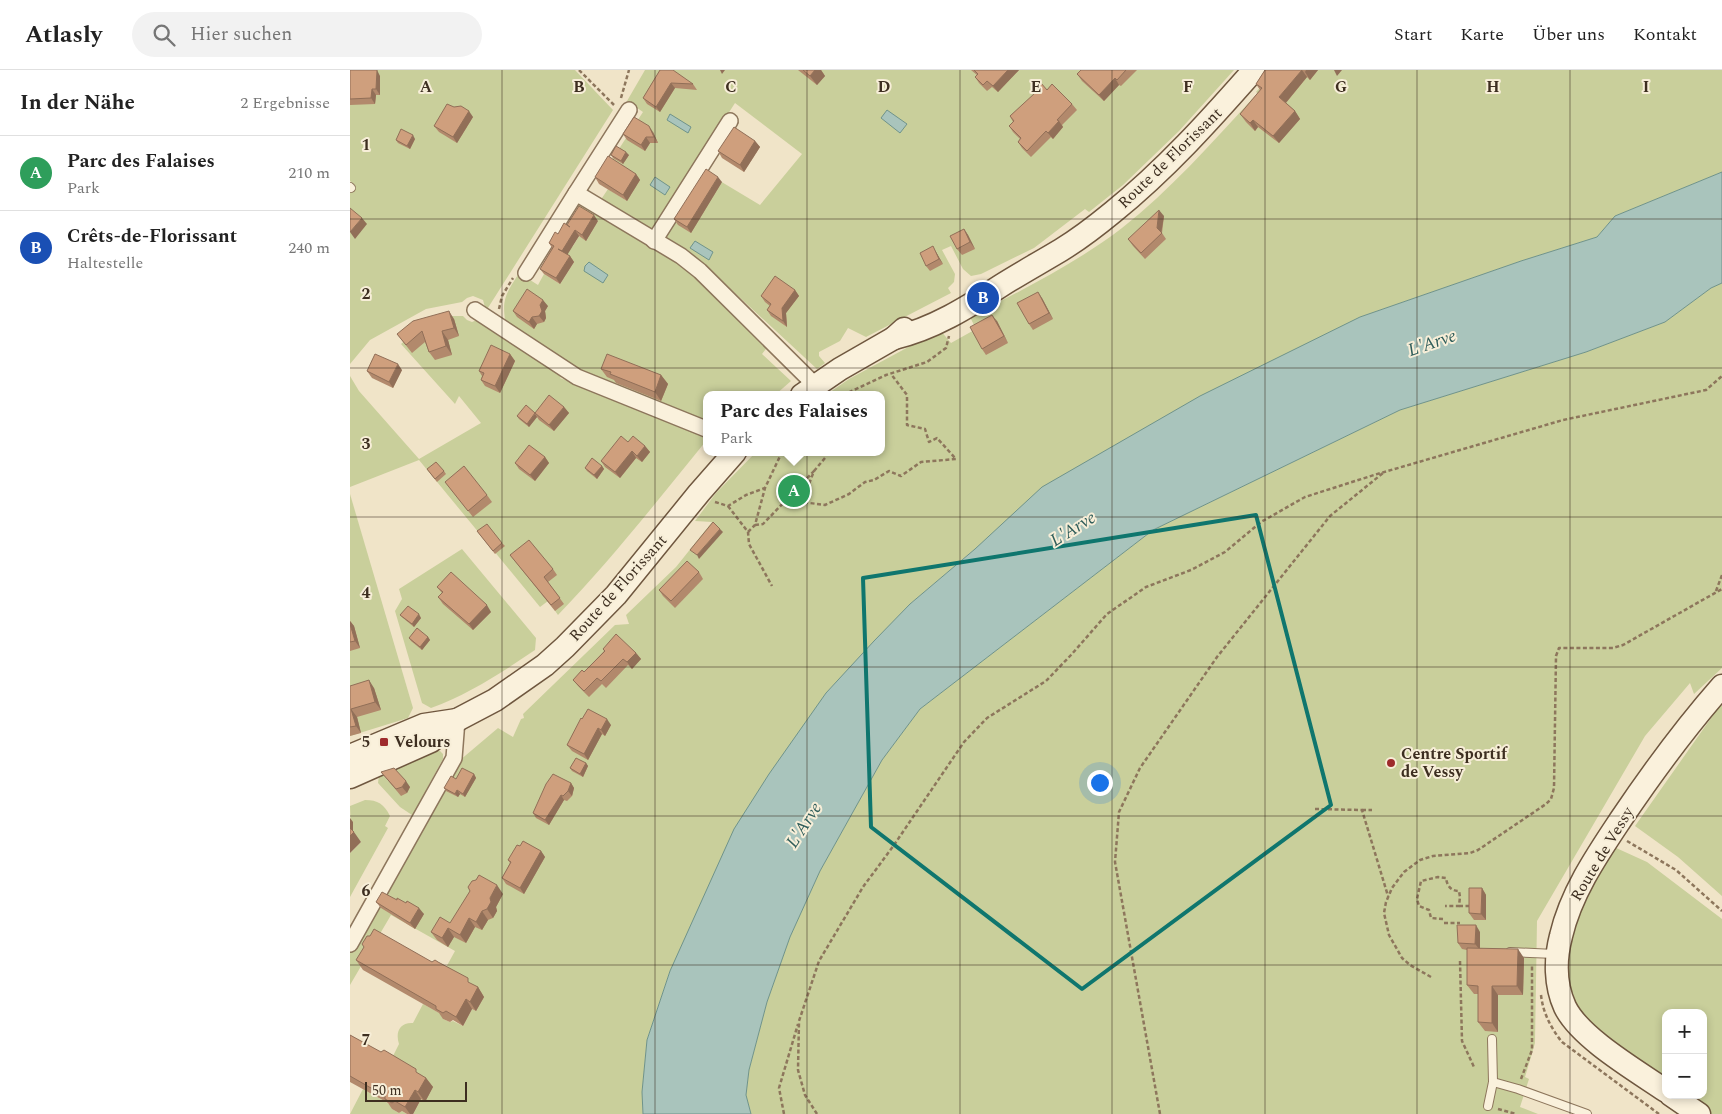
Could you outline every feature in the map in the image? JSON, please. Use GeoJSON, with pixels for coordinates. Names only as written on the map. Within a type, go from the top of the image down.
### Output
{"type":"FeatureCollection","features":[{"type":"Feature","properties":{"kind":"main road","name":"Route de Florissant"},"geometry":{"type":"LineString","coordinates":[[809,390],[894,338],[910,323],[969,293],[1002,285],[1063,249],[1119,207],[1182,150],[1254,70]]}},
{"type":"Feature","properties":{"kind":"main road","name":"Route de Florissant"},"geometry":{"type":"LineString","coordinates":[[350,777],[431,741],[457,720],[480,709],[511,690],[545,665],[616,595],[731,456]]}},
{"type":"Feature","properties":{"kind":"main road","name":"Route de Vessy"},"geometry":{"type":"LineString","coordinates":[[1662,1088],[1595,1042],[1571,1017],[1560,990],[1557,970],[1558,954],[1568,912],[1592,865],[1612,833],[1667,755],[1700,711],[1722,686]]}},
{"type":"Feature","properties":{"kind":"main road","name":"Route de Florissant"},"geometry":{"type":"LineString","coordinates":[[350,756],[424,725],[457,720]]}},
{"type":"Feature","properties":{"kind":"main road"},"geometry":{"type":"LineString","coordinates":[[1677,1099],[1695,1113]]}},
{"type":"Feature","properties":{"kind":"street"},"geometry":{"type":"LineString","coordinates":[[526,273],[629,110]]}},
{"type":"Feature","properties":{"kind":"street"},"geometry":{"type":"LineString","coordinates":[[654,241],[730,121]]}},
{"type":"Feature","properties":{"kind":"street"},"geometry":{"type":"LineString","coordinates":[[576,193],[681,256],[700,271],[809,390]]}},
{"type":"Feature","properties":{"kind":"street"},"geometry":{"type":"LineString","coordinates":[[476,310],[577,376],[703,428]]}},
{"type":"Feature","properties":{"kind":"street"},"geometry":{"type":"LineString","coordinates":[[350,944],[454,758],[457,720]]}},
{"type":"Feature","properties":{"kind":"lane"},"geometry":{"type":"LineString","coordinates":[[1510,952],[1558,954]]}},
{"type":"Feature","properties":{"kind":"lane"},"geometry":{"type":"LineString","coordinates":[[1488,1106],[1493,1082],[1492,1039]]}},
{"type":"Feature","properties":{"kind":"lane"},"geometry":{"type":"LineString","coordinates":[[1493,1082],[1587,1114]]}},
{"type":"Feature","properties":{"kind":"path"},"geometry":{"type":"LineString","coordinates":[[579,70],[616,107],[621,98],[629,70]]}},
{"type":"Feature","properties":{"kind":"path"},"geometry":{"type":"LineString","coordinates":[[852,391],[891,374],[926,362],[946,348],[949,339],[948,332]]}},
{"type":"Feature","properties":{"kind":"path"},"geometry":{"type":"LineString","coordinates":[[814,471],[802,502],[825,505],[849,494],[865,482],[874,480],[889,471],[901,476],[921,462],[956,459],[937,438],[929,442],[925,429],[907,425],[907,395],[891,374]]}},
{"type":"Feature","properties":{"kind":"path"},"geometry":{"type":"LineString","coordinates":[[784,1114],[779,1088],[819,961],[863,887],[964,742],[987,718],[1046,681],[1107,614],[1146,587],[1191,570],[1226,552],[1261,522],[1305,497],[1563,420],[1706,390],[1722,376]]}},
{"type":"Feature","properties":{"kind":"path"},"geometry":{"type":"LineString","coordinates":[[748,532],[755,525],[764,488],[780,456]]}},
{"type":"Feature","properties":{"kind":"path"},"geometry":{"type":"LineString","coordinates":[[755,525],[764,524],[825,458]]}},
{"type":"Feature","properties":{"kind":"path"},"geometry":{"type":"LineString","coordinates":[[1160,1114],[1115,862],[1119,812],[1140,768],[1217,657],[1330,516],[1384,472]]}},
{"type":"Feature","properties":{"kind":"path"},"geometry":{"type":"LineString","coordinates":[[728,506],[746,495],[764,488]]}},
{"type":"Feature","properties":{"kind":"path"},"geometry":{"type":"LineString","coordinates":[[699,493],[708,500],[728,506],[748,532],[749,544],[772,586]]}},
{"type":"Feature","properties":{"kind":"path"},"geometry":{"type":"LineString","coordinates":[[1716,592],[1722,575]]}},
{"type":"Feature","properties":{"kind":"path"},"geometry":{"type":"LineString","coordinates":[[1431,977],[1402,958],[1393,943],[1384,918],[1388,896],[1404,872],[1414,863],[1433,856],[1464,854],[1478,850],[1551,799],[1554,788],[1556,656],[1559,648],[1613,648],[1623,645],[1722,589]]}},
{"type":"Feature","properties":{"kind":"path"},"geometry":{"type":"LineString","coordinates":[[1315,810],[1372,810]]}},
{"type":"Feature","properties":{"kind":"path"},"geometry":{"type":"LineString","coordinates":[[1362,810],[1388,896]]}},
{"type":"Feature","properties":{"kind":"path"},"geometry":{"type":"LineString","coordinates":[[1612,833],[1676,870],[1722,911]]}},
{"type":"Feature","properties":{"kind":"path"},"geometry":{"type":"LineString","coordinates":[[1459,906],[1459,891],[1449,887],[1446,878],[1438,877],[1421,881],[1417,899],[1419,906],[1429,910],[1431,918],[1460,924]]}},
{"type":"Feature","properties":{"kind":"path"},"geometry":{"type":"LineString","coordinates":[[1445,906],[1469,906]]}},
{"type":"Feature","properties":{"kind":"path"},"geometry":{"type":"LineString","coordinates":[[1518,1089],[1532,1050],[1532,952]]}},
{"type":"Feature","properties":{"kind":"path"},"geometry":{"type":"LineString","coordinates":[[1460,960],[1462,1041],[1474,1067]]}},
{"type":"Feature","properties":{"kind":"path"},"geometry":{"type":"LineString","coordinates":[[1541,993],[1545,1013],[1551,1028],[1562,1042],[1659,1114]]}},
{"type":"Feature","properties":{"kind":"path"},"geometry":{"type":"LineString","coordinates":[[799,1020],[798,1070],[805,1096],[817,1114]]}},
{"type":"Feature","properties":{"kind":"path"},"geometry":{"type":"LineString","coordinates":[[1488,1106],[1516,1114]]}},
{"type":"Feature","properties":{"kind":"highlighted area"},"geometry":{"type":"Polygon","coordinates":[[[1256,515],[1331,805],[1082,989],[871,827],[863,578],[1256,515]]]}},
{"type":"Feature","properties":{"kind":"green space"},"geometry":{"type":"Polygon","coordinates":[[[350,70],[575,70],[613,110],[486,311],[483,300],[473,296],[462,302],[426,309],[370,340],[350,364],[350,192],[355,185],[350,181],[350,70]]]}},
{"type":"Feature","properties":{"kind":"green space"},"geometry":{"type":"Polygon","coordinates":[[[645,70],[1234,70],[1179,131],[1123,185],[1089,212],[1085,209],[1034,248],[981,274],[971,276],[963,269],[951,246],[942,250],[955,274],[954,282],[948,288],[951,293],[866,337],[848,328],[840,341],[819,352],[819,356],[825,363],[817,369],[709,269],[664,239],[705,172],[760,205],[802,154],[735,103],[652,232],[600,201],[608,189],[627,201],[612,163],[613,158],[643,112],[627,101],[645,70]]]}},
{"type":"Feature","properties":{"kind":"green space"},"geometry":{"type":"Polygon","coordinates":[[[1275,70],[1722,70],[1722,172],[1615,216],[1597,237],[1521,261],[1360,317],[975,549],[910,604],[826,693],[670,971],[647,1040],[642,1092],[643,1114],[413,1114],[421,1099],[425,1101],[391,1060],[399,1044],[398,1032],[405,1024],[413,1023],[423,1004],[443,1015],[443,1019],[463,1026],[472,1009],[476,1011],[444,971],[455,951],[391,915],[350,985],[350,951],[459,761],[498,728],[513,737],[521,719],[524,718],[523,714],[615,625],[629,624],[626,615],[676,567],[712,522],[695,521],[716,493],[752,456],[885,456],[885,391],[832,391],[849,379],[940,330],[951,343],[976,329],[970,317],[1048,276],[1104,241],[1140,213],[1173,182],[1206,150],[1252,99],[1260,104],[1265,98],[1256,92],[1275,70]]]}},
{"type":"Feature","properties":{"kind":"green space"},"geometry":{"type":"Polygon","coordinates":[[[578,203],[584,203],[687,268],[769,345],[762,354],[791,381],[780,391],[703,391],[703,420],[579,371],[506,325],[504,303],[519,273],[538,285],[544,274],[560,284],[574,262],[563,255],[573,246],[579,236],[586,240],[598,221],[575,206],[578,203]]]}},
{"type":"Feature","properties":{"kind":"green space"},"geometry":{"type":"Polygon","coordinates":[[[1722,283],[1722,668],[1694,694],[1690,683],[1645,736],[1537,921],[1535,1043],[1525,1077],[1529,1079],[1520,1107],[1538,1114],[751,1114],[746,1095],[749,1070],[767,1002],[790,937],[820,871],[882,760],[920,709],[1153,530],[1400,410],[1586,352],[1665,322],[1711,288],[1722,283]]]}},
{"type":"Feature","properties":{"kind":"green space"},"geometry":{"type":"Polygon","coordinates":[[[443,316],[463,316],[472,322],[482,318],[565,372],[560,378],[703,433],[703,445],[597,573],[558,615],[548,601],[540,607],[419,460],[350,487],[350,376],[359,391],[419,459],[481,423],[459,396],[455,404],[401,344],[414,333],[443,316]]]}},
{"type":"Feature","properties":{"kind":"green space"},"geometry":{"type":"Polygon","coordinates":[[[350,494],[413,708],[408,718],[350,736],[350,494]]]}},
{"type":"Feature","properties":{"kind":"green space"},"geometry":{"type":"Polygon","coordinates":[[[462,549],[536,638],[535,650],[472,690],[431,708],[422,703],[395,611],[402,599],[399,589],[462,549]]]}},
{"type":"Feature","properties":{"kind":"green space"},"geometry":{"type":"Polygon","coordinates":[[[1722,705],[1722,896],[1678,857],[1635,826],[1722,705]]]}},
{"type":"Feature","properties":{"kind":"green space"},"geometry":{"type":"Polygon","coordinates":[[[435,750],[443,754],[443,759],[426,790],[428,793],[415,817],[400,807],[378,783],[379,775],[435,750]]]}},
{"type":"Feature","properties":{"kind":"green space"},"geometry":{"type":"Polygon","coordinates":[[[365,800],[380,804],[390,816],[385,826],[388,828],[350,897],[350,853],[361,842],[351,833],[350,806],[365,800]]]}},
{"type":"Feature","properties":{"kind":"green space"},"geometry":{"type":"Polygon","coordinates":[[[1614,847],[1647,862],[1722,919],[1722,1114],[1710,1114],[1689,1099],[1707,1099],[1707,1009],[1662,1009],[1662,1080],[1589,1028],[1569,996],[1566,951],[1579,907],[1614,847]]]}},
{"type":"Feature","properties":{"kind":"green space"},"geometry":{"type":"Polygon","coordinates":[[[363,1089],[391,1105],[392,1109],[399,1113],[402,1111],[407,1114],[350,1114],[363,1089]]]}},
{"type":"Feature","properties":{"kind":"water"},"geometry":{"type":"Polygon","coordinates":[[[887,110],[907,124],[900,133],[881,118],[887,110]]]}},
{"type":"Feature","properties":{"kind":"water"},"geometry":{"type":"Polygon","coordinates":[[[670,114],[691,127],[688,133],[667,120],[670,114]]]}},
{"type":"Feature","properties":{"kind":"water","name":"L'Arve"},"geometry":{"type":"Polygon","coordinates":[[[1722,172],[1722,283],[1711,288],[1665,322],[1586,352],[1400,410],[1153,530],[920,709],[882,760],[820,871],[790,937],[767,1002],[749,1070],[746,1095],[751,1114],[643,1114],[642,1092],[647,1040],[670,971],[734,829],[769,774],[826,693],[874,641],[910,604],[975,549],[1042,487],[1200,396],[1360,317],[1521,261],[1597,237],[1615,216],[1722,172]]]}},
{"type":"Feature","properties":{"kind":"water"},"geometry":{"type":"Polygon","coordinates":[[[655,177],[670,187],[665,195],[650,185],[655,177]]]}},
{"type":"Feature","properties":{"kind":"water"},"geometry":{"type":"Polygon","coordinates":[[[695,241],[713,252],[709,260],[690,248],[695,241]]]}},
{"type":"Feature","properties":{"kind":"water"},"geometry":{"type":"Polygon","coordinates":[[[589,262],[608,275],[603,283],[584,271],[585,266],[589,262]]]}},
{"type":"Feature","properties":{"kind":"building"},"geometry":{"type":"Polygon","coordinates":[[[350,70],[377,70],[376,89],[372,89],[371,98],[350,99],[350,70]]]}},
{"type":"Feature","properties":{"kind":"building"},"geometry":{"type":"Polygon","coordinates":[[[660,70],[673,70],[693,84],[671,83],[656,107],[643,98],[660,70]]]}},
{"type":"Feature","properties":{"kind":"building"},"geometry":{"type":"Polygon","coordinates":[[[803,70],[815,70],[810,76],[803,70]]]}},
{"type":"Feature","properties":{"kind":"building"},"geometry":{"type":"Polygon","coordinates":[[[974,70],[1008,70],[993,86],[987,81],[983,85],[975,77],[978,74],[974,70]]]}},
{"type":"Feature","properties":{"kind":"building"},"geometry":{"type":"Polygon","coordinates":[[[1081,70],[1126,70],[1117,80],[1115,78],[1099,95],[1077,74],[1081,70]]]}},
{"type":"Feature","properties":{"kind":"building"},"geometry":{"type":"Polygon","coordinates":[[[1265,70],[1302,70],[1279,97],[1295,111],[1273,136],[1253,120],[1250,123],[1240,114],[1262,88],[1256,84],[1265,70]]]}},
{"type":"Feature","properties":{"kind":"building"},"geometry":{"type":"Polygon","coordinates":[[[1041,83],[1047,90],[1052,84],[1072,104],[1048,133],[1046,131],[1027,151],[1018,142],[1021,138],[1009,126],[1014,121],[1010,116],[1035,93],[1033,91],[1041,83]]]}},
{"type":"Feature","properties":{"kind":"building"},"geometry":{"type":"Polygon","coordinates":[[[447,104],[454,107],[461,106],[469,111],[453,137],[434,126],[447,104]]]}},
{"type":"Feature","properties":{"kind":"building"},"geometry":{"type":"Polygon","coordinates":[[[634,117],[649,126],[654,137],[646,137],[641,145],[623,134],[634,117]]]}},
{"type":"Feature","properties":{"kind":"building"},"geometry":{"type":"Polygon","coordinates":[[[734,127],[755,141],[740,165],[718,151],[734,127]]]}},
{"type":"Feature","properties":{"kind":"building"},"geometry":{"type":"Polygon","coordinates":[[[401,129],[413,135],[407,146],[396,140],[401,129]]]}},
{"type":"Feature","properties":{"kind":"building"},"geometry":{"type":"Polygon","coordinates":[[[616,146],[626,152],[621,161],[611,155],[616,146]]]}},
{"type":"Feature","properties":{"kind":"building"},"geometry":{"type":"Polygon","coordinates":[[[608,156],[636,174],[623,195],[595,177],[608,156]]]}},
{"type":"Feature","properties":{"kind":"building"},"geometry":{"type":"Polygon","coordinates":[[[706,169],[718,177],[687,227],[674,219],[706,169]]]}},
{"type":"Feature","properties":{"kind":"building"},"geometry":{"type":"Polygon","coordinates":[[[579,206],[594,215],[582,235],[575,230],[562,251],[558,249],[570,256],[556,278],[540,269],[554,246],[549,243],[555,232],[558,234],[564,223],[567,225],[579,206]]]}},
{"type":"Feature","properties":{"kind":"building"},"geometry":{"type":"Polygon","coordinates":[[[350,208],[362,218],[350,232],[350,208]]]}},
{"type":"Feature","properties":{"kind":"building"},"geometry":{"type":"Polygon","coordinates":[[[1159,210],[1157,228],[1162,233],[1141,253],[1128,239],[1159,210]]]}},
{"type":"Feature","properties":{"kind":"building"},"geometry":{"type":"Polygon","coordinates":[[[964,229],[970,242],[957,249],[950,236],[964,229]]]}},
{"type":"Feature","properties":{"kind":"building"},"geometry":{"type":"Polygon","coordinates":[[[933,246],[939,259],[926,266],[920,253],[933,246]]]}},
{"type":"Feature","properties":{"kind":"building"},"geometry":{"type":"Polygon","coordinates":[[[775,276],[795,290],[782,308],[783,321],[767,310],[771,304],[761,296],[775,276]]]}},
{"type":"Feature","properties":{"kind":"building"},"geometry":{"type":"Polygon","coordinates":[[[527,289],[543,300],[540,305],[542,311],[539,316],[532,317],[529,322],[513,311],[527,289]]]}},
{"type":"Feature","properties":{"kind":"building"},"geometry":{"type":"Polygon","coordinates":[[[1038,292],[1049,313],[1029,324],[1017,303],[1038,292]]]}},
{"type":"Feature","properties":{"kind":"building"},"geometry":{"type":"Polygon","coordinates":[[[449,311],[454,328],[442,331],[446,346],[429,352],[422,331],[406,345],[397,334],[413,321],[449,311]]]}},
{"type":"Feature","properties":{"kind":"building"},"geometry":{"type":"Polygon","coordinates":[[[992,315],[1004,336],[982,349],[970,327],[992,315]]]}},
{"type":"Feature","properties":{"kind":"building"},"geometry":{"type":"Polygon","coordinates":[[[491,345],[510,354],[495,386],[481,380],[484,373],[479,371],[491,345]]]}},
{"type":"Feature","properties":{"kind":"building"},"geometry":{"type":"Polygon","coordinates":[[[375,354],[398,364],[389,382],[367,371],[375,354]]]}},
{"type":"Feature","properties":{"kind":"building"},"geometry":{"type":"Polygon","coordinates":[[[607,354],[661,375],[655,392],[601,369],[607,354]]]}},
{"type":"Feature","properties":{"kind":"building"},"geometry":{"type":"Polygon","coordinates":[[[549,395],[564,407],[549,425],[535,413],[549,395]]]}},
{"type":"Feature","properties":{"kind":"building"},"geometry":{"type":"Polygon","coordinates":[[[526,405],[535,413],[527,424],[517,416],[526,405]]]}},
{"type":"Feature","properties":{"kind":"building"},"geometry":{"type":"Polygon","coordinates":[[[621,436],[628,442],[633,436],[645,446],[637,456],[632,451],[615,472],[601,461],[621,436]]]}},
{"type":"Feature","properties":{"kind":"building"},"geometry":{"type":"Polygon","coordinates":[[[529,445],[545,457],[530,475],[515,463],[529,445]]]}},
{"type":"Feature","properties":{"kind":"building"},"geometry":{"type":"Polygon","coordinates":[[[592,458],[602,466],[594,475],[585,468],[592,458]]]}},
{"type":"Feature","properties":{"kind":"building"},"geometry":{"type":"Polygon","coordinates":[[[436,462],[444,471],[435,479],[427,469],[436,462]]]}},
{"type":"Feature","properties":{"kind":"building"},"geometry":{"type":"Polygon","coordinates":[[[464,466],[487,495],[468,511],[445,482],[464,466]]]}},
{"type":"Feature","properties":{"kind":"building"},"geometry":{"type":"Polygon","coordinates":[[[713,522],[720,529],[697,555],[690,550],[713,522]]]}},
{"type":"Feature","properties":{"kind":"building"},"geometry":{"type":"Polygon","coordinates":[[[487,524],[502,543],[493,551],[477,531],[487,524]]]}},
{"type":"Feature","properties":{"kind":"building"},"geometry":{"type":"Polygon","coordinates":[[[529,540],[553,569],[544,577],[560,598],[551,605],[510,555],[529,540]]]}},
{"type":"Feature","properties":{"kind":"building"},"geometry":{"type":"Polygon","coordinates":[[[687,561],[699,572],[671,601],[659,590],[687,561]]]}},
{"type":"Feature","properties":{"kind":"building"},"geometry":{"type":"Polygon","coordinates":[[[451,572],[487,605],[469,624],[438,597],[443,592],[437,587],[451,572]]]}},
{"type":"Feature","properties":{"kind":"building"},"geometry":{"type":"Polygon","coordinates":[[[408,606],[419,614],[412,624],[400,615],[408,606]]]}},
{"type":"Feature","properties":{"kind":"building"},"geometry":{"type":"Polygon","coordinates":[[[350,624],[355,641],[350,642],[350,624]]]}},
{"type":"Feature","properties":{"kind":"building"},"geometry":{"type":"Polygon","coordinates":[[[417,628],[428,637],[420,647],[409,638],[417,628]]]}},
{"type":"Feature","properties":{"kind":"building"},"geometry":{"type":"Polygon","coordinates":[[[616,634],[636,653],[627,662],[623,659],[601,681],[597,678],[584,691],[573,680],[605,651],[603,649],[616,634]]]}},
{"type":"Feature","properties":{"kind":"building"},"geometry":{"type":"Polygon","coordinates":[[[369,680],[375,702],[351,709],[356,726],[350,727],[350,686],[369,680]]]}},
{"type":"Feature","properties":{"kind":"building"},"geometry":{"type":"Polygon","coordinates":[[[588,709],[607,719],[601,730],[598,728],[584,754],[567,745],[581,718],[588,709]]]}},
{"type":"Feature","properties":{"kind":"building"},"geometry":{"type":"Polygon","coordinates":[[[576,758],[586,763],[580,774],[570,768],[576,758]]]}},
{"type":"Feature","properties":{"kind":"building"},"geometry":{"type":"Polygon","coordinates":[[[394,768],[406,781],[402,787],[396,789],[381,772],[394,768]]]}},
{"type":"Feature","properties":{"kind":"building"},"geometry":{"type":"Polygon","coordinates":[[[462,768],[474,774],[463,794],[457,790],[455,794],[444,788],[451,776],[456,779],[462,768]]]}},
{"type":"Feature","properties":{"kind":"building"},"geometry":{"type":"Polygon","coordinates":[[[553,774],[571,783],[568,791],[563,796],[561,795],[545,820],[533,813],[546,784],[553,774]]]}},
{"type":"Feature","properties":{"kind":"building"},"geometry":{"type":"Polygon","coordinates":[[[350,828],[354,832],[350,836],[350,828]]]}},
{"type":"Feature","properties":{"kind":"building"},"geometry":{"type":"Polygon","coordinates":[[[523,841],[541,851],[520,888],[502,878],[511,862],[508,860],[517,845],[520,846],[523,841]]]}},
{"type":"Feature","properties":{"kind":"building"},"geometry":{"type":"Polygon","coordinates":[[[479,875],[497,885],[487,909],[482,911],[476,922],[469,918],[460,935],[448,928],[442,938],[431,932],[440,917],[450,923],[470,891],[468,887],[479,875]]]}},
{"type":"Feature","properties":{"kind":"building"},"geometry":{"type":"Polygon","coordinates":[[[1469,888],[1482,888],[1481,914],[1469,913],[1469,888]]]}},
{"type":"Feature","properties":{"kind":"building"},"geometry":{"type":"Polygon","coordinates":[[[382,892],[397,900],[397,898],[406,903],[407,901],[419,908],[410,923],[376,902],[382,892]]]}},
{"type":"Feature","properties":{"kind":"building"},"geometry":{"type":"Polygon","coordinates":[[[1457,925],[1476,925],[1475,944],[1458,943],[1457,925]]]}},
{"type":"Feature","properties":{"kind":"building"},"geometry":{"type":"Polygon","coordinates":[[[374,929],[432,962],[435,960],[468,978],[468,982],[478,987],[470,1002],[466,999],[456,1017],[446,1011],[443,1013],[436,1009],[436,1006],[356,960],[364,947],[362,944],[374,929]]]}},
{"type":"Feature","properties":{"kind":"building"},"geometry":{"type":"Polygon","coordinates":[[[1467,948],[1518,949],[1517,986],[1492,986],[1492,1023],[1478,1022],[1478,986],[1467,985],[1467,948]]]}},
{"type":"Feature","properties":{"kind":"building"},"geometry":{"type":"Polygon","coordinates":[[[350,1035],[381,1052],[384,1050],[416,1069],[416,1072],[426,1078],[418,1092],[415,1090],[405,1107],[395,1101],[392,1103],[385,1099],[385,1096],[350,1076],[350,1035]]]}},
{"type":"Feature","properties":{"kind":"place","name":"Crêts-de-Florissant"},"geometry":{"type":"Point","coordinates":[983,298]}},
{"type":"Feature","properties":{"kind":"place","name":"Parc des Falaises"},"geometry":{"type":"Point","coordinates":[794,491]}},
{"type":"Feature","properties":{"kind":"place","name":"Velours"},"geometry":{"type":"Point","coordinates":[384,742]}},
{"type":"Feature","properties":{"kind":"place","name":"Centre Sportif de Vessy"},"geometry":{"type":"Point","coordinates":[1391,763]}}]}
